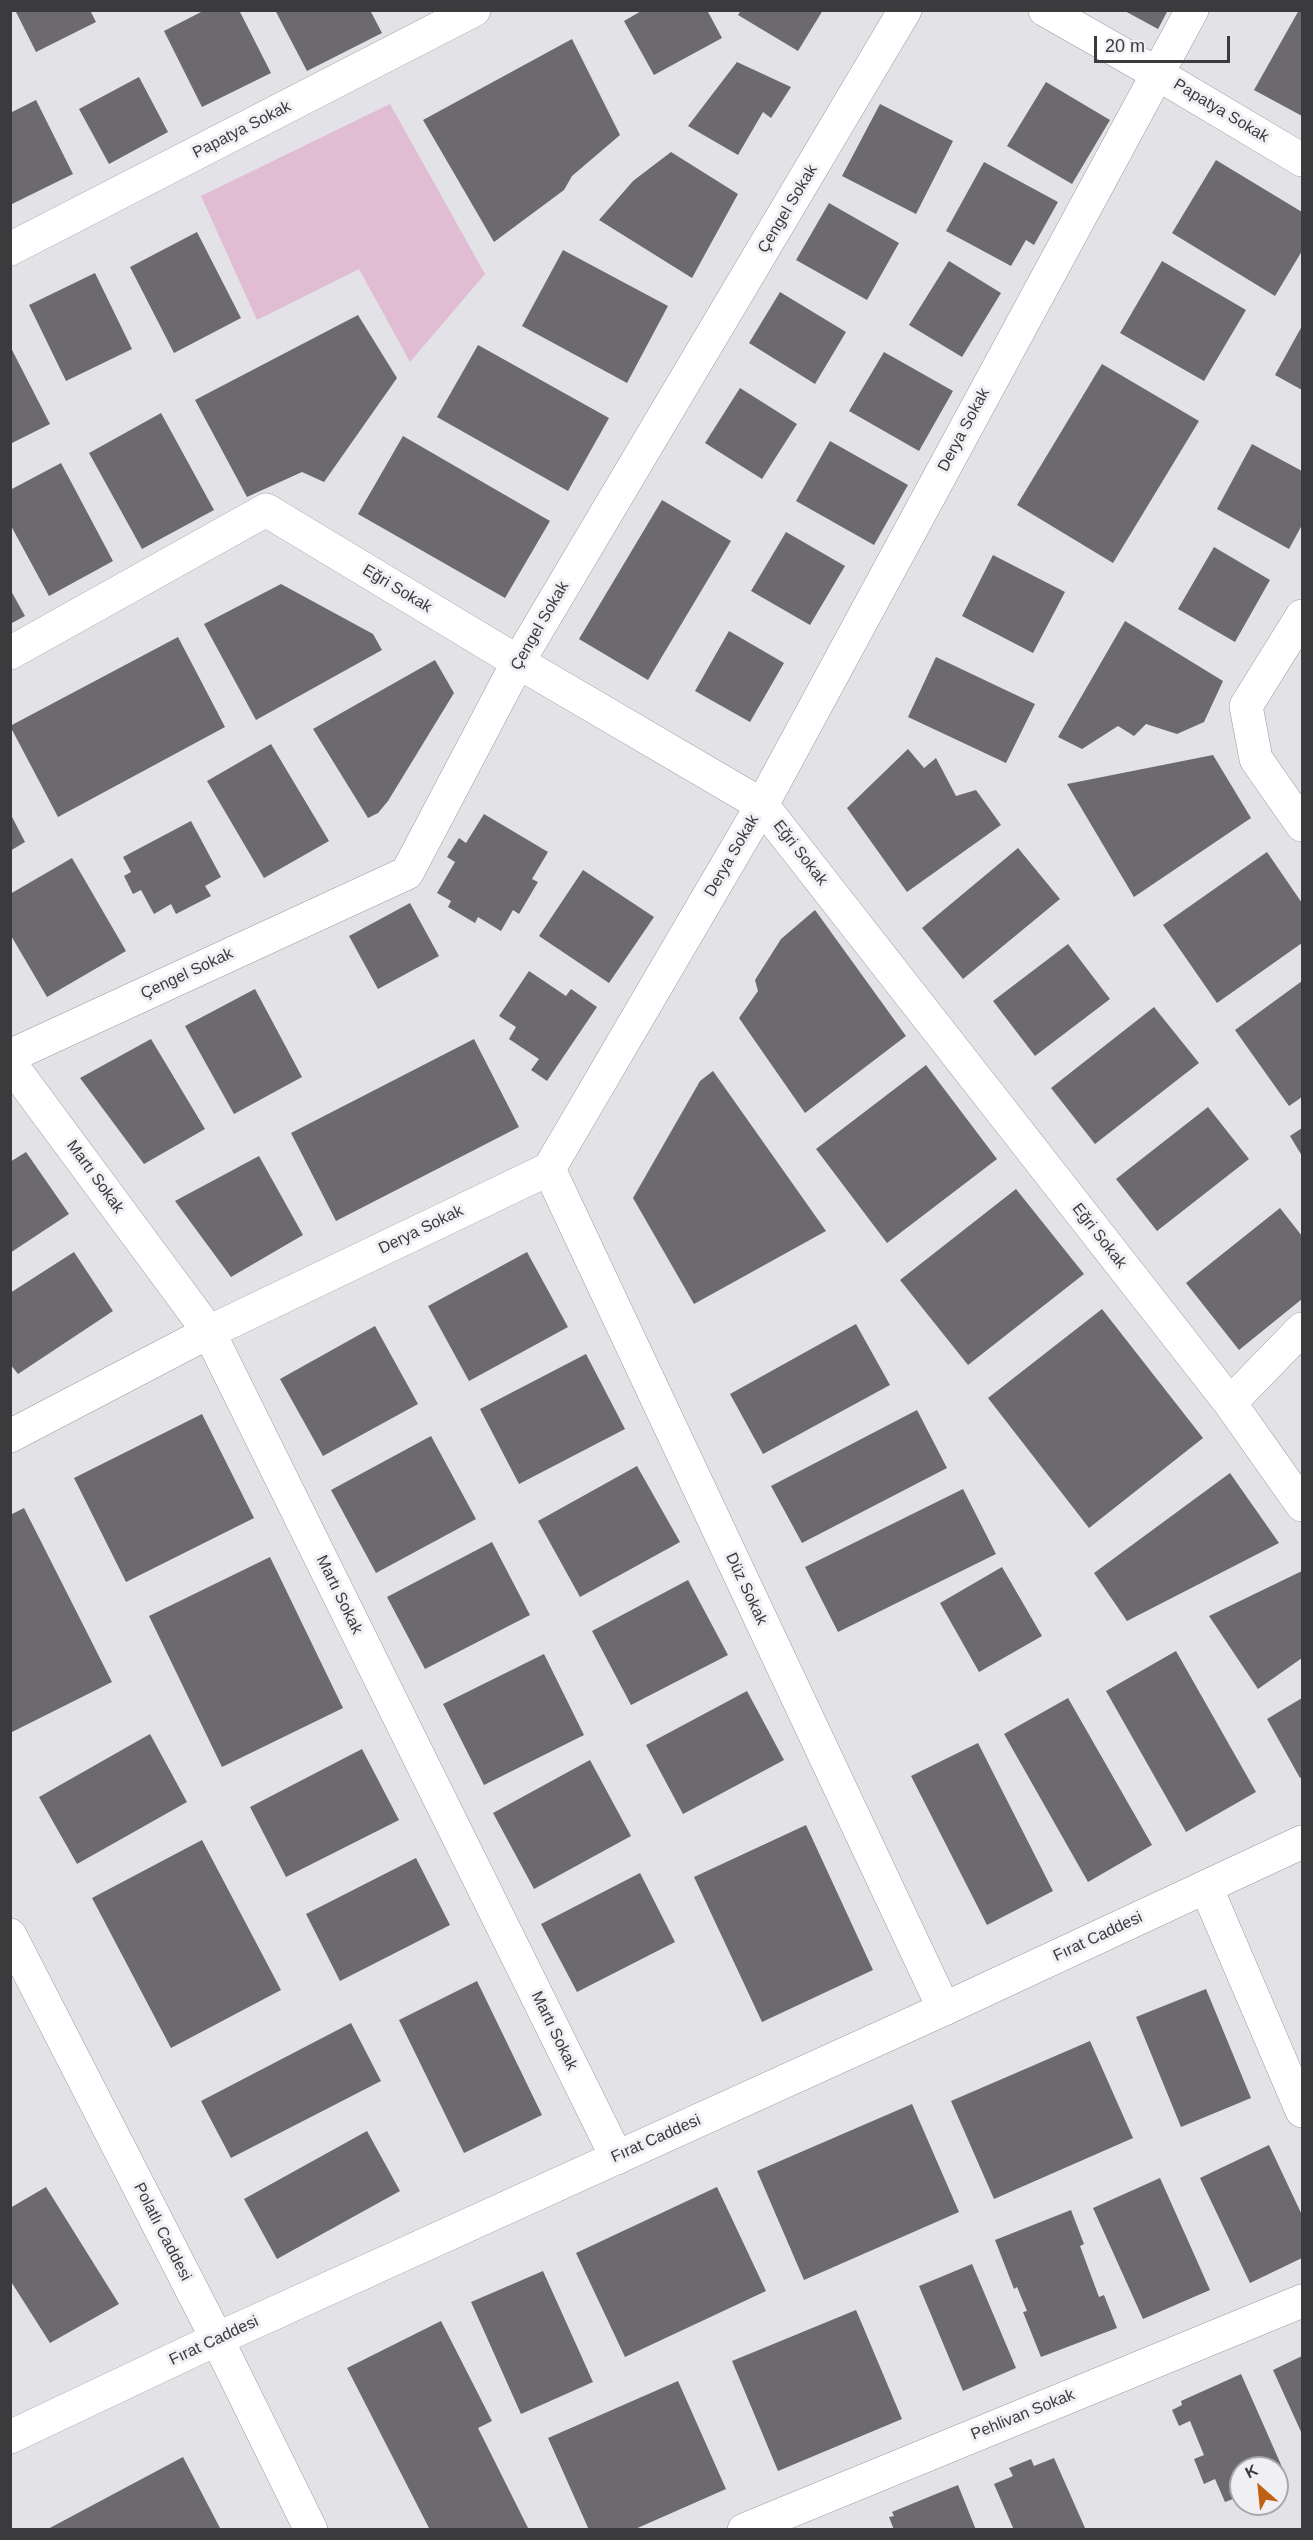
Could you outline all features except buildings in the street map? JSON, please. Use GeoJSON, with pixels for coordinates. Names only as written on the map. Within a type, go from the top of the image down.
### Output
{"type":"FeatureCollection","features":[{"type":"Feature","properties":{"kind":"street","name":"Papatya Sokak"},"geometry":{"type":"LineString","coordinates":[[10,249],[474,10]]}},
{"type":"Feature","properties":{"kind":"street","name":"Çengel Sokak"},"geometry":{"type":"LineString","coordinates":[[10,1056],[407,873],[518,662],[905,10]]}},
{"type":"Feature","properties":{"kind":"street","name":"Papatya Sokak"},"geometry":{"type":"LineString","coordinates":[[1045,10],[1302,160]]}},
{"type":"Feature","properties":{"kind":"street","name":"Derya Sokak"},"geometry":{"type":"LineString","coordinates":[[10,1436],[209,1332],[549,1169],[762,804],[1192,10]]}},
{"type":"Feature","properties":{"kind":"street","name":"Eğri Sokak"},"geometry":{"type":"LineString","coordinates":[[10,652],[266,510],[518,662],[762,804],[1230,1402],[1302,1505]]}},
{"type":"Feature","properties":{"kind":"street"},"geometry":{"type":"LineString","coordinates":[[1302,616],[1246,706],[1256,759],[1302,825]]}},
{"type":"Feature","properties":{"kind":"street","name":"Martı Sokak"},"geometry":{"type":"LineString","coordinates":[[10,1063],[209,1332],[616,2158]]}},
{"type":"Feature","properties":{"kind":"street","name":"Düz Sokak"},"geometry":{"type":"LineString","coordinates":[[549,1169],[944,2009]]}},
{"type":"Feature","properties":{"kind":"street"},"geometry":{"type":"LineString","coordinates":[[1230,1402],[1302,1329]]}},
{"type":"Feature","properties":{"kind":"street","name":"Fırat Caddesi"},"geometry":{"type":"LineString","coordinates":[[10,2437],[217,2339],[944,2009],[1302,1842]]}},
{"type":"Feature","properties":{"kind":"street"},"geometry":{"type":"LineString","coordinates":[[1206,1887],[1302,2111]]}},
{"type":"Feature","properties":{"kind":"street","name":"Polatlı Caddesi"},"geometry":{"type":"LineString","coordinates":[[10,1935],[217,2339],[311,2529]]}},
{"type":"Feature","properties":{"kind":"street","name":"Pehlivan Sokak"},"geometry":{"type":"LineString","coordinates":[[744,2529],[1302,2301]]}},
{"type":"Feature","properties":{"kind":"shaded area"},"geometry":{"type":"Polygon","coordinates":[[[390,104],[485,274],[410,362],[359,269],[257,320],[201,196],[390,104]]]}}]}
